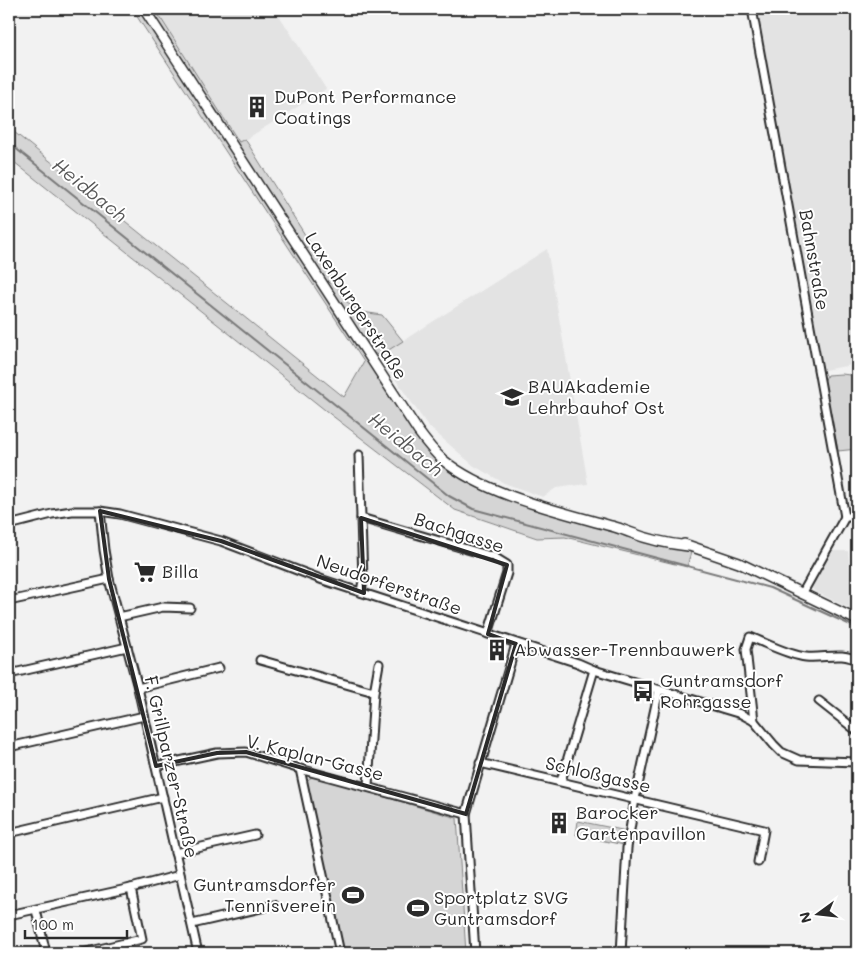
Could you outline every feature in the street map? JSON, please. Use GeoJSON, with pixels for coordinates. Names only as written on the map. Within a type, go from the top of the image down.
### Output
{"type":"FeatureCollection","features":[{"type":"Feature","properties":{"kind":"street","name":"Laxenburgerstraße"},"geometry":{"type":"LineString","coordinates":[[144,9],[304,257],[430,447],[443,460],[458,471],[501,492],[617,527],[630,533],[688,546],[725,557],[857,620]]}},
{"type":"Feature","properties":{"kind":"street","name":"Bahnstraße"},"geometry":{"type":"LineString","coordinates":[[752,9],[845,517]]}},
{"type":"Feature","properties":{"kind":"street"},"geometry":{"type":"LineString","coordinates":[[359,455],[363,580],[361,592]]}},
{"type":"Feature","properties":{"kind":"street","name":"Neudorferstraße"},"geometry":{"type":"LineString","coordinates":[[9,525],[72,511],[100,511],[120,514],[221,541],[361,592],[578,663],[594,670],[741,714],[754,721]]}},
{"type":"Feature","properties":{"kind":"street","name":"F. Grillparzer-Straße"},"geometry":{"type":"LineString","coordinates":[[100,511],[109,579],[138,688],[198,953]]}},
{"type":"Feature","properties":{"kind":"street"},"geometry":{"type":"LineString","coordinates":[[802,594],[845,517],[857,517]]}},
{"type":"Feature","properties":{"kind":"street","name":"Bachgasse"},"geometry":{"type":"LineString","coordinates":[[361,518],[494,558],[508,565],[488,634]]}},
{"type":"Feature","properties":{"kind":"street"},"geometry":{"type":"LineString","coordinates":[[9,601],[109,579]]}},
{"type":"Feature","properties":{"kind":"street"},"geometry":{"type":"LineString","coordinates":[[119,617],[163,607],[190,608]]}},
{"type":"Feature","properties":{"kind":"street"},"geometry":{"type":"LineString","coordinates":[[857,661],[856,659],[841,656],[806,657],[750,637],[746,649],[754,721],[774,745],[790,757],[808,761],[857,762]]}},
{"type":"Feature","properties":{"kind":"street"},"geometry":{"type":"LineString","coordinates":[[475,953],[466,814],[516,644]]}},
{"type":"Feature","properties":{"kind":"street"},"geometry":{"type":"LineString","coordinates":[[9,674],[127,647]]}},
{"type":"Feature","properties":{"kind":"street"},"geometry":{"type":"LineString","coordinates":[[260,660],[374,692]]}},
{"type":"Feature","properties":{"kind":"street"},"geometry":{"type":"LineString","coordinates":[[368,786],[374,692],[379,664]]}},
{"type":"Feature","properties":{"kind":"street"},"geometry":{"type":"LineString","coordinates":[[138,688],[219,668]]}},
{"type":"Feature","properties":{"kind":"street"},"geometry":{"type":"LineString","coordinates":[[561,781],[594,670]]}},
{"type":"Feature","properties":{"kind":"street"},"geometry":{"type":"LineString","coordinates":[[621,953],[627,848],[635,799],[659,690]]}},
{"type":"Feature","properties":{"kind":"street"},"geometry":{"type":"LineString","coordinates":[[819,701],[857,731]]}},
{"type":"Feature","properties":{"kind":"street"},"geometry":{"type":"LineString","coordinates":[[9,747],[144,716]]}},
{"type":"Feature","properties":{"kind":"street","name":"V. Kaplan-Gasse"},"geometry":{"type":"LineString","coordinates":[[156,766],[216,753],[246,752],[300,769],[466,814]]}},
{"type":"Feature","properties":{"kind":"street","name":"Schloßgasse"},"geometry":{"type":"LineString","coordinates":[[480,763],[764,830],[758,862]]}},
{"type":"Feature","properties":{"kind":"street"},"geometry":{"type":"LineString","coordinates":[[300,769],[340,953]]}},
{"type":"Feature","properties":{"kind":"street"},"geometry":{"type":"LineString","coordinates":[[9,833],[163,797]]}},
{"type":"Feature","properties":{"kind":"street"},"geometry":{"type":"LineString","coordinates":[[175,853],[255,835]]}},
{"type":"Feature","properties":{"kind":"street"},"geometry":{"type":"LineString","coordinates":[[9,915],[180,875]]}},
{"type":"Feature","properties":{"kind":"street"},"geometry":{"type":"LineString","coordinates":[[82,953],[142,939],[131,888]]}},
{"type":"Feature","properties":{"kind":"street"},"geometry":{"type":"LineString","coordinates":[[192,924],[274,905]]}},
{"type":"Feature","properties":{"kind":"street"},"geometry":{"type":"LineString","coordinates":[[36,910],[46,953]]}},
{"type":"Feature","properties":{"kind":"highlighted area"},"geometry":{"type":"Polygon","coordinates":[[[100,511],[221,541],[364,593],[361,518],[507,565],[488,634],[516,644],[466,814],[246,752],[217,753],[156,766],[109,579],[100,511]]]}},
{"type":"Feature","properties":{"kind":"shaded area"},"geometry":{"type":"Polygon","coordinates":[[[132,9],[139,9],[422,444],[439,463],[463,479],[499,496],[555,514],[691,552],[687,567],[565,537],[537,538],[455,510],[330,414],[9,158],[9,128],[344,397],[364,362],[132,9]]]}},
{"type":"Feature","properties":{"kind":"shaded area"},"geometry":{"type":"Polygon","coordinates":[[[147,9],[155,9],[239,142],[245,139],[347,302],[362,312],[382,315],[403,341],[379,356],[369,350],[147,9]]]}},
{"type":"Feature","properties":{"kind":"shaded area","name":"DuPont Performance Coatings"},"geometry":{"type":"Polygon","coordinates":[[[155,9],[275,9],[326,89],[240,143],[155,9]]]}},
{"type":"Feature","properties":{"kind":"shaded area"},"geometry":{"type":"Polygon","coordinates":[[[755,9],[809,9],[811,11],[827,9],[830,14],[842,17],[848,13],[857,19],[857,364],[824,370],[755,9]]]}},
{"type":"Feature","properties":{"kind":"shaded area"},"geometry":{"type":"Polygon","coordinates":[[[547,249],[588,484],[556,488],[543,497],[504,483],[474,466],[428,426],[379,356],[547,249]]]}},
{"type":"Feature","properties":{"kind":"shaded area"},"geometry":{"type":"Polygon","coordinates":[[[827,375],[857,376],[857,449],[838,451],[824,382],[827,375]]]}},
{"type":"Feature","properties":{"kind":"shaded area"},"geometry":{"type":"Polygon","coordinates":[[[833,551],[848,551],[852,586],[856,586],[857,591],[857,612],[814,591],[812,587],[833,551]]]}},
{"type":"Feature","properties":{"kind":"shaded area"},"geometry":{"type":"Polygon","coordinates":[[[313,776],[457,818],[466,953],[365,953],[365,951],[343,951],[305,782],[313,776]]]}},
{"type":"Feature","properties":{"kind":"shaded area"},"geometry":{"type":"Polygon","coordinates":[[[578,821],[627,831],[624,845],[576,835],[578,821]]]}},
{"type":"Feature","properties":{"kind":"waterway","name":"Heidbach"},"geometry":{"type":"LineString","coordinates":[[9,143],[449,496],[473,509],[770,588],[857,628]]}},
{"type":"Feature","properties":{"kind":"railway"},"geometry":{"type":"LineString","coordinates":[[848,9],[857,14]]}},
{"type":"Feature","properties":{"kind":"place","name":"DuPont Performance Coatings"},"geometry":{"type":"Point","coordinates":[257,107]}},
{"type":"Feature","properties":{"kind":"place","name":"BAUAkademie Lehrbauhof Ost"},"geometry":{"type":"Point","coordinates":[512,397]}},
{"type":"Feature","properties":{"kind":"place","name":"Billa"},"geometry":{"type":"Point","coordinates":[145,572]}},
{"type":"Feature","properties":{"kind":"place","name":"Abwasser-Trennbauwerk"},"geometry":{"type":"Point","coordinates":[497,650]}},
{"type":"Feature","properties":{"kind":"place","name":"Guntramsdorf Rohrgasse"},"geometry":{"type":"Point","coordinates":[643,691]}},
{"type":"Feature","properties":{"kind":"place","name":"Barocker Gartenpavillon"},"geometry":{"type":"Point","coordinates":[559,823]}},
{"type":"Feature","properties":{"kind":"place","name":"Guntramsdorfer Tennisverein"},"geometry":{"type":"Point","coordinates":[353,895]}},
{"type":"Feature","properties":{"kind":"place","name":"Sportplatz SVG Guntramsdorf"},"geometry":{"type":"Point","coordinates":[418,908]}}]}
